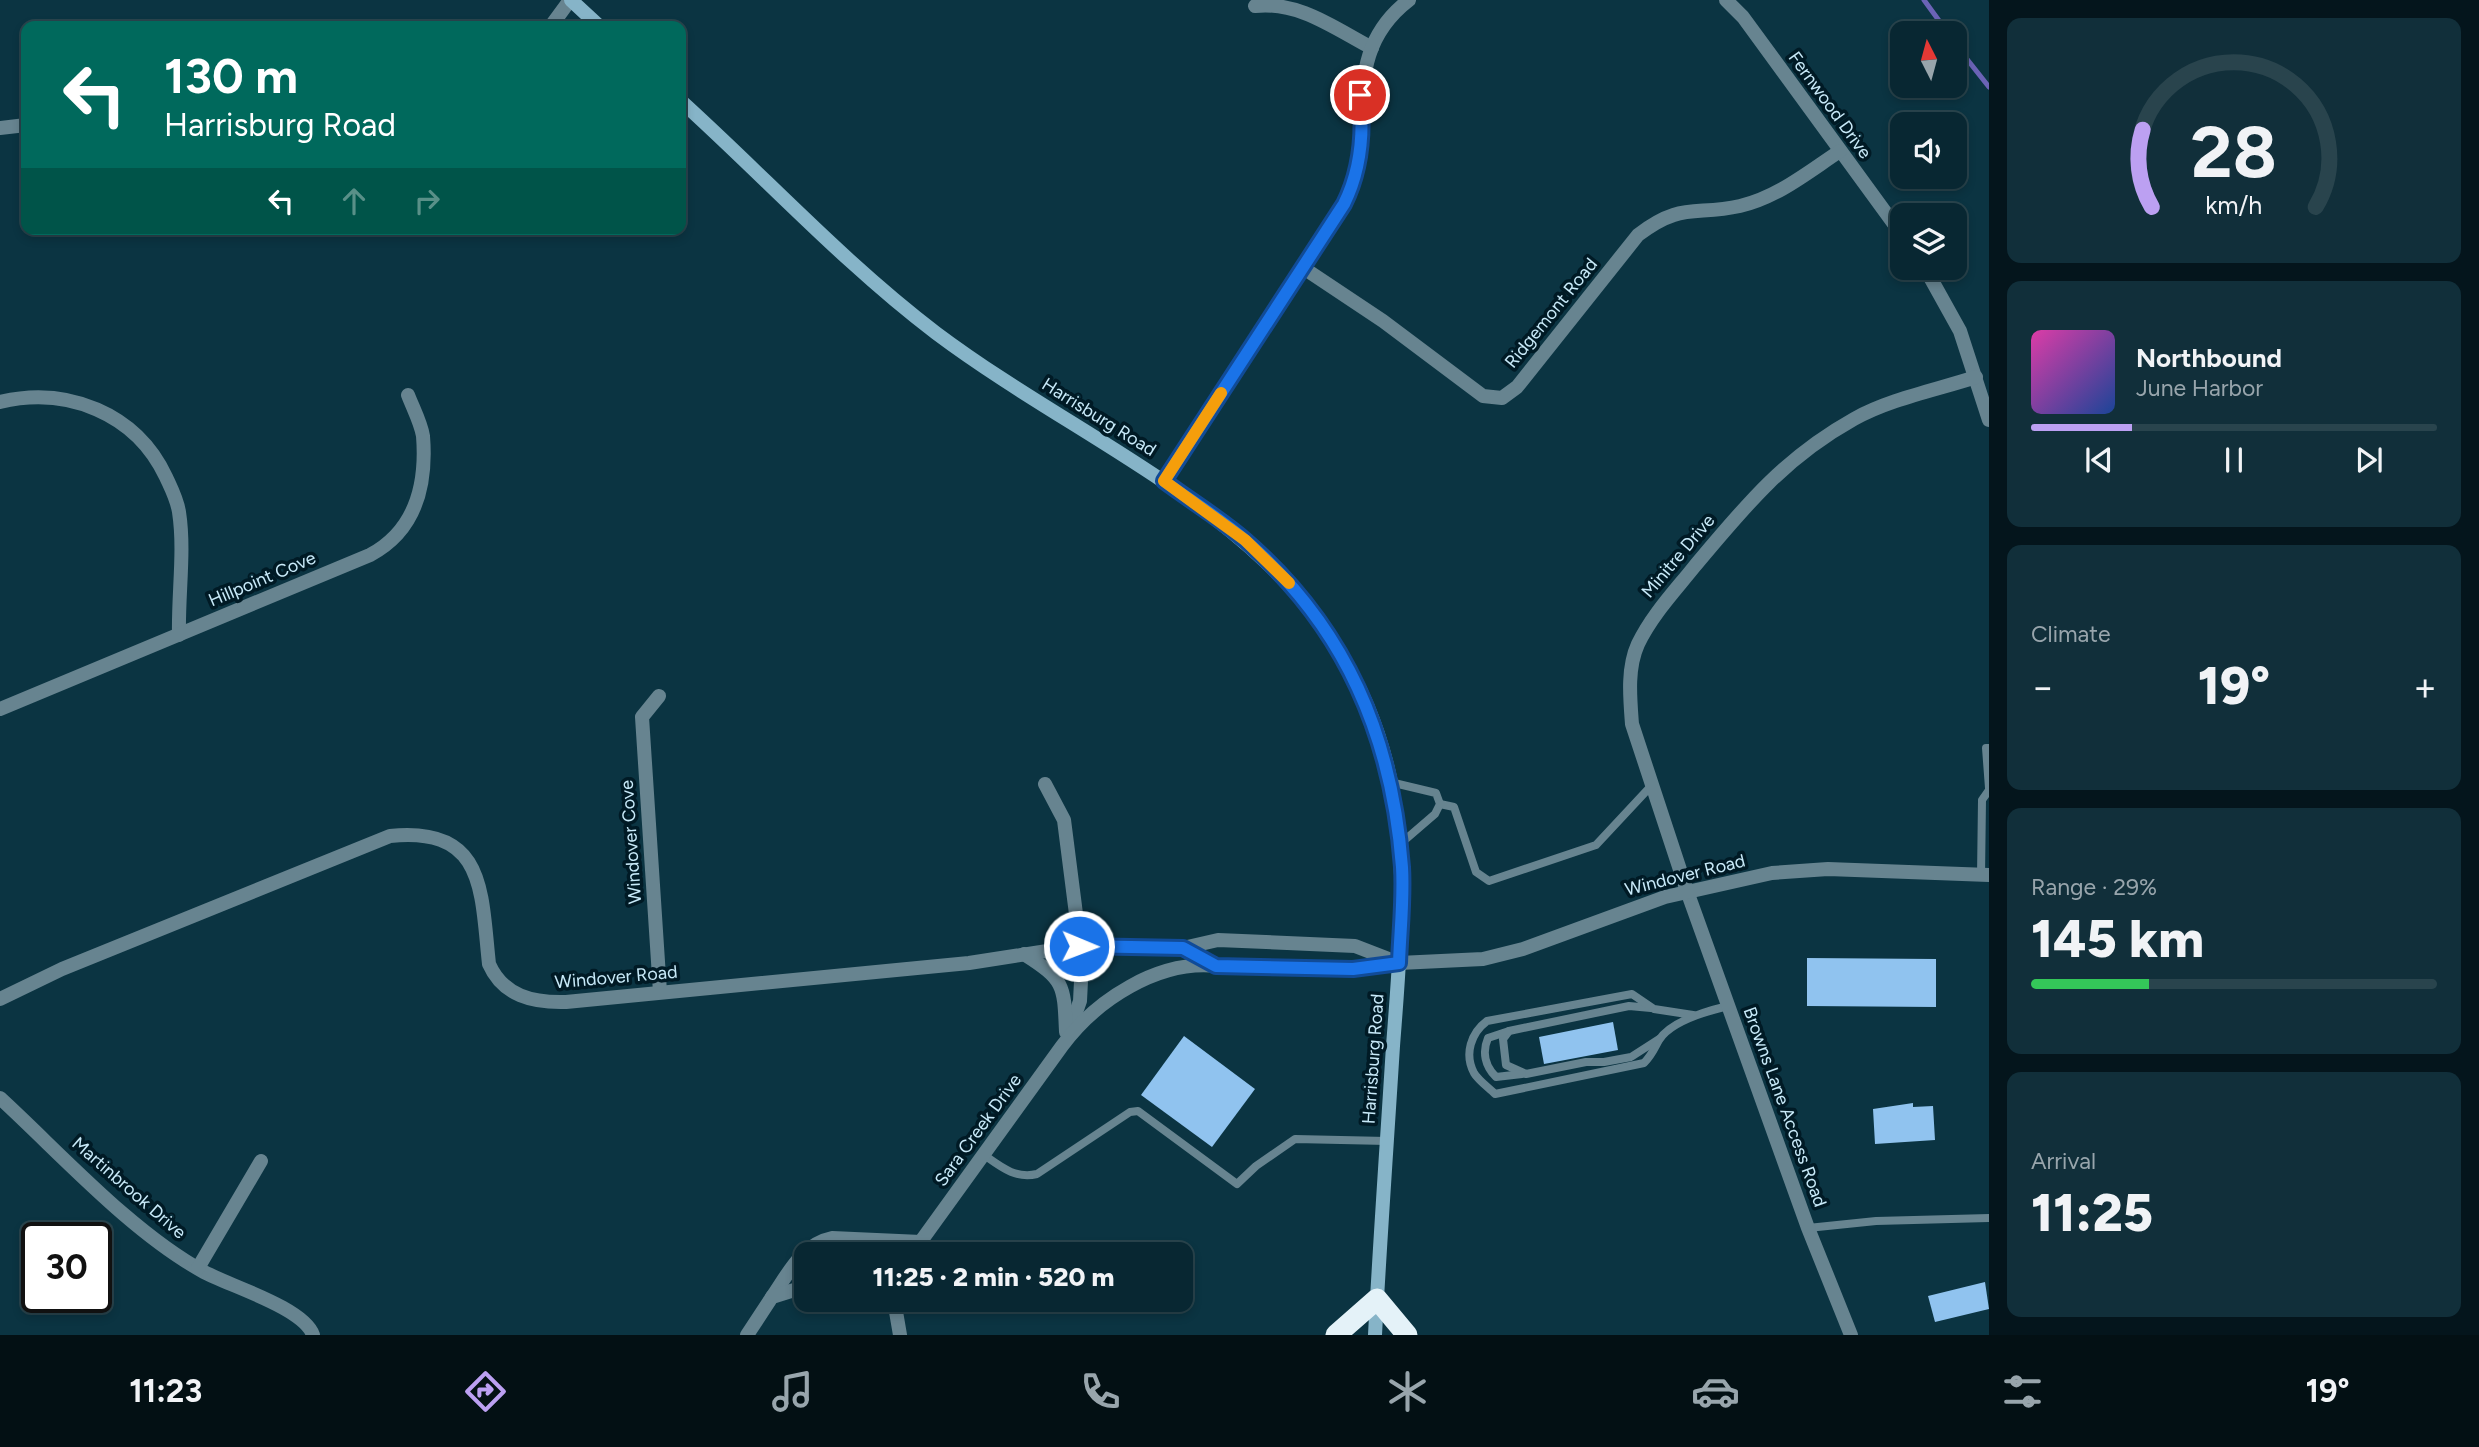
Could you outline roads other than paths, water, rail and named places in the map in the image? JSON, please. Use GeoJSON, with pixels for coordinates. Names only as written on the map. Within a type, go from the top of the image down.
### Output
{"type":"FeatureCollection","features":[{"type":"Feature","properties":{"kind":"highway"},"geometry":{"type":"LineString","coordinates":[[1336,1335],[1377,1299],[1407,1335]]}},
{"type":"Feature","properties":{"kind":"main road"},"geometry":{"type":"LineString","coordinates":[[570,0],[593,21]]}},
{"type":"Feature","properties":{"kind":"main road","name":"Harrisburg Road"},"geometry":{"type":"LineString","coordinates":[[686,106],[885,290],[936,333],[1012,385],[1164,481],[1245,540],[1288,582],[1316,616],[1359,685],[1378,735],[1390,782],[1402,869],[1399,963],[1375,1335]]}},
{"type":"Feature","properties":{"kind":"street"},"geometry":{"type":"LineString","coordinates":[[555,21],[570,0]]}},
{"type":"Feature","properties":{"kind":"street"},"geometry":{"type":"LineString","coordinates":[[1164,481],[1350,192],[1362,140],[1362,79],[1382,27],[1409,0]]}},
{"type":"Feature","properties":{"kind":"street","name":"Fernwood Drive"},"geometry":{"type":"LineString","coordinates":[[1726,0],[1743,17],[1890,219]]}},
{"type":"Feature","properties":{"kind":"street"},"geometry":{"type":"LineString","coordinates":[[1255,6],[1280,4],[1297,8],[1372,48]]}},
{"type":"Feature","properties":{"kind":"street"},"geometry":{"type":"LineString","coordinates":[[0,128],[21,126]]}},
{"type":"Feature","properties":{"kind":"street","name":"Ridgemont Road"},"geometry":{"type":"LineString","coordinates":[[1302,267],[1383,321],[1483,396],[1502,398],[1517,387],[1638,235],[1654,223],[1693,209],[1738,206],[1760,200],[1785,188],[1840,151]]}},
{"type":"Feature","properties":{"kind":"street"},"geometry":{"type":"LineString","coordinates":[[1932,280],[1960,331],[1989,420]]}},
{"type":"Feature","properties":{"kind":"street","name":"Minitre Drive"},"geometry":{"type":"LineString","coordinates":[[1687,891],[1632,724],[1629,696],[1638,645],[1655,615],[1778,471],[1811,445],[1857,417],[1976,377]]}},
{"type":"Feature","properties":{"kind":"street","name":"Hillpoint Cove"},"geometry":{"type":"LineString","coordinates":[[0,709],[370,555],[395,539],[412,517],[421,486],[423,434],[408,395]]}},
{"type":"Feature","properties":{"kind":"street"},"geometry":{"type":"LineString","coordinates":[[0,402],[51,397],[79,401],[121,422],[153,454],[178,509],[182,540],[178,587],[179,635]]}},
{"type":"Feature","properties":{"kind":"street","name":"Windover Cove"},"geometry":{"type":"LineString","coordinates":[[659,696],[642,717],[660,992]]}},
{"type":"Feature","properties":{"kind":"street","name":"Sara Creek Drive"},"geometry":{"type":"LineString","coordinates":[[1045,784],[1064,820],[1082,961],[1080,1001],[1066,1040]]}},
{"type":"Feature","properties":{"kind":"street","name":"Windover Road"},"geometry":{"type":"LineString","coordinates":[[0,992],[390,836],[413,833],[446,842],[463,853],[471,864],[481,888],[489,964],[494,975],[510,992],[530,1000],[553,1003],[933,967],[1079,946],[1183,948],[1218,940],[1355,946],[1399,963]]}},
{"type":"Feature","properties":{"kind":"street","name":"Windover Road"},"geometry":{"type":"LineString","coordinates":[[1183,948],[1216,966],[1353,969],[1399,963],[1483,959],[1523,949],[1622,911],[1687,891],[1772,873],[1828,869],[1985,875]]}},
{"type":"Feature","properties":{"kind":"street","name":"Browns Lane Access Road"},"geometry":{"type":"LineString","coordinates":[[1687,891],[1808,1228],[1851,1335]]}},
{"type":"Feature","properties":{"kind":"street"},"geometry":{"type":"LineString","coordinates":[[1024,954],[1049,970],[1065,993],[1066,1040]]}},
{"type":"Feature","properties":{"kind":"street","name":"Sara Creek Drive"},"geometry":{"type":"LineString","coordinates":[[921,1242],[1066,1040],[1126,989],[1165,971],[1193,964],[1216,966]]}},
{"type":"Feature","properties":{"kind":"street","name":"Windover Road"},"geometry":{"type":"LineString","coordinates":[[0,999],[62,969]]}},
{"type":"Feature","properties":{"kind":"street","name":"Martinbrook Drive"},"geometry":{"type":"LineString","coordinates":[[0,1098],[168,1250],[198,1268],[299,1317],[313,1335]]}},
{"type":"Feature","properties":{"kind":"street"},"geometry":{"type":"LineString","coordinates":[[198,1268],[261,1161]]}},
{"type":"Feature","properties":{"kind":"street"},"geometry":{"type":"LineString","coordinates":[[819,1242],[832,1238],[921,1242]]}},
{"type":"Feature","properties":{"kind":"street"},"geometry":{"type":"LineString","coordinates":[[747,1335],[794,1270]]}},
{"type":"Feature","properties":{"kind":"street"},"geometry":{"type":"LineString","coordinates":[[772,1297],[794,1290]]}},
{"type":"Feature","properties":{"kind":"street"},"geometry":{"type":"LineString","coordinates":[[896,1312],[900,1335]]}},
{"type":"Feature","properties":{"kind":"lane"},"geometry":{"type":"LineString","coordinates":[[1985,875],[1982,800],[1989,789],[1986,748],[1989,748]]}},
{"type":"Feature","properties":{"kind":"lane"},"geometry":{"type":"LineString","coordinates":[[1390,782],[1436,793],[1440,804]]}},
{"type":"Feature","properties":{"kind":"lane"},"geometry":{"type":"LineString","coordinates":[[1440,804],[1454,807],[1476,872],[1489,881],[1596,845],[1652,785]]}},
{"type":"Feature","properties":{"kind":"lane"},"geometry":{"type":"LineString","coordinates":[[1399,845],[1434,814],[1440,804]]}},
{"type":"Feature","properties":{"kind":"lane"},"geometry":{"type":"LineString","coordinates":[[1654,1009],[1632,994],[1486,1021],[1474,1031],[1469,1045],[1474,1073],[1495,1094],[1644,1063],[1655,1052],[1660,1039]]}},
{"type":"Feature","properties":{"kind":"lane"},"geometry":{"type":"LineString","coordinates":[[1693,1015],[1629,1006],[1509,1031],[1488,1038],[1484,1047],[1485,1060],[1496,1077],[1631,1057],[1693,1015],[1728,1006]]}},
{"type":"Feature","properties":{"kind":"lane"},"geometry":{"type":"LineString","coordinates":[[1509,1031],[1503,1039],[1506,1065],[1526,1073]]}},
{"type":"Feature","properties":{"kind":"lane"},"geometry":{"type":"LineString","coordinates":[[984,1154],[1010,1172],[1024,1177],[1037,1174],[1130,1112],[1138,1111],[1237,1184],[1256,1166],[1295,1139],[1387,1141]]}},
{"type":"Feature","properties":{"kind":"lane"},"geometry":{"type":"LineString","coordinates":[[1808,1228],[1875,1222],[1989,1218]]}},
{"type":"Feature","properties":{"kind":"waterway"},"geometry":{"type":"LineString","coordinates":[[1924,0],[1939,21]]}},
{"type":"Feature","properties":{"kind":"waterway"},"geometry":{"type":"LineString","coordinates":[[1967,59],[1989,87]]}}]}
